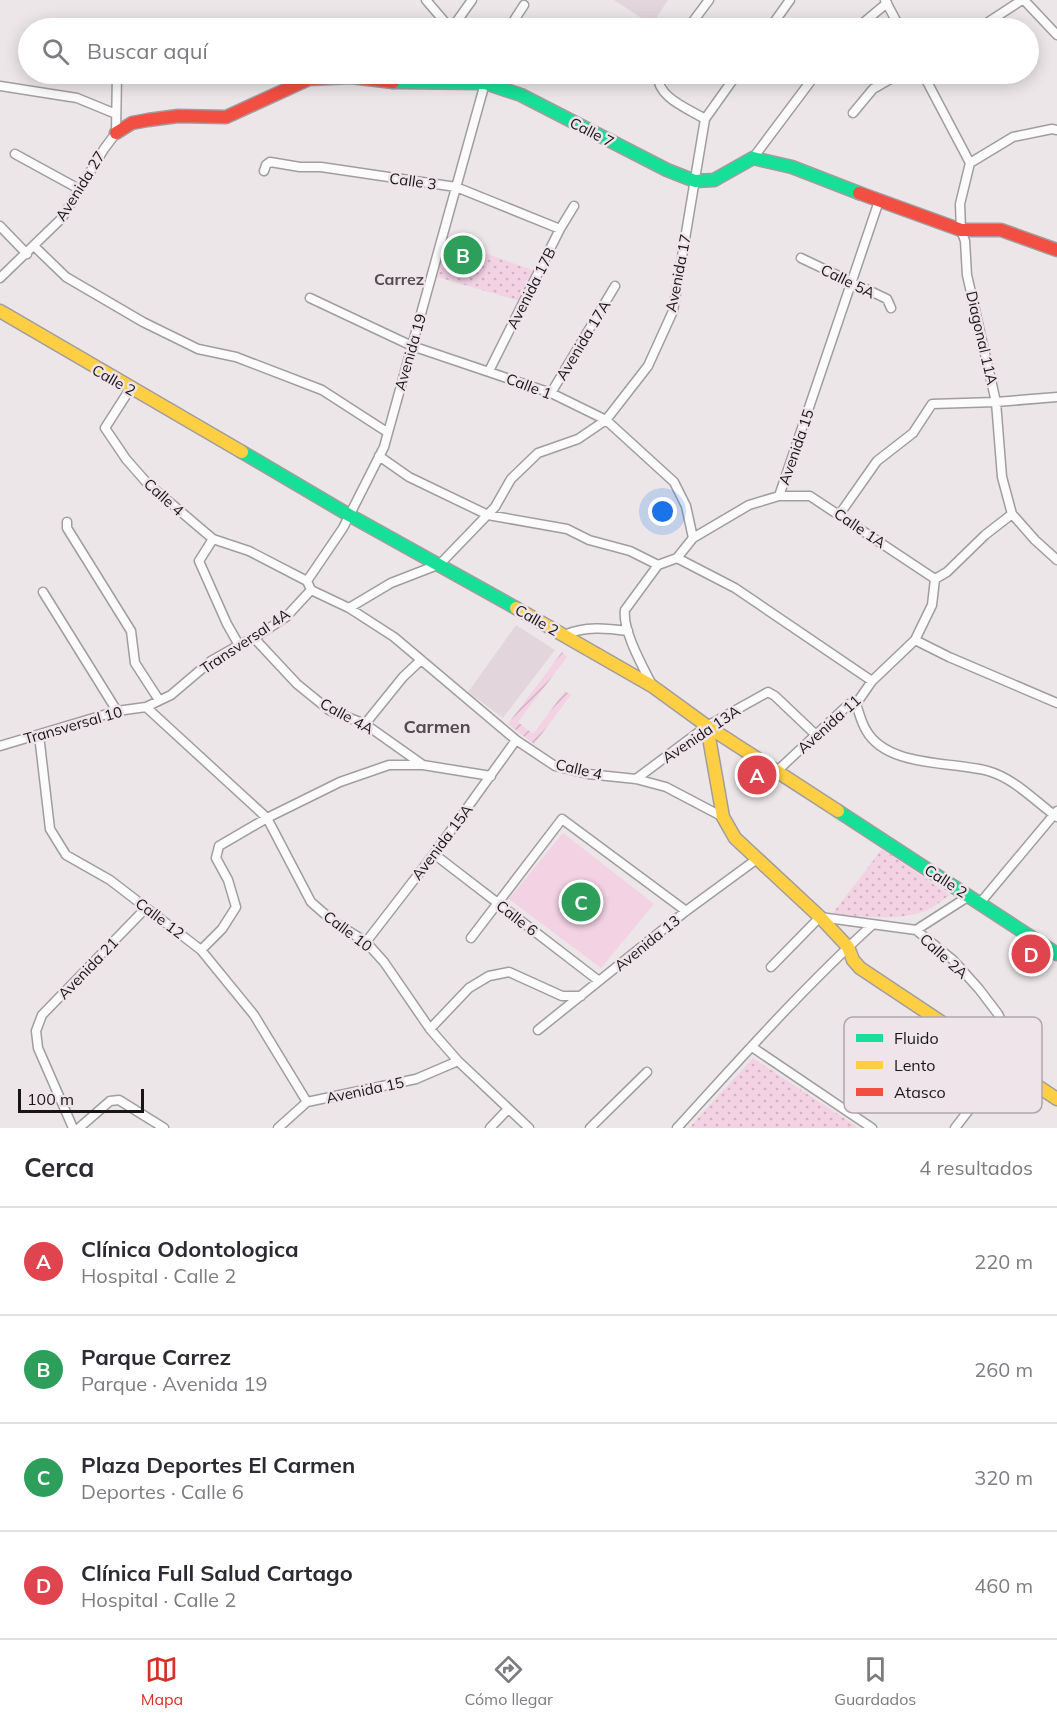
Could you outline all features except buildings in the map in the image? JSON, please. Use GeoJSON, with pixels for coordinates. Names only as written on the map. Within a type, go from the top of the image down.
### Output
{"type":"FeatureCollection","features":[{"type":"Feature","properties":{"kind":"street"},"geometry":{"type":"LineString","coordinates":[[426,0],[442,18]]}},
{"type":"Feature","properties":{"kind":"street"},"geometry":{"type":"LineString","coordinates":[[458,18],[472,0]]}},
{"type":"Feature","properties":{"kind":"street"},"geometry":{"type":"LineString","coordinates":[[696,18],[709,0]]}},
{"type":"Feature","properties":{"kind":"street"},"geometry":{"type":"LineString","coordinates":[[777,18],[790,0]]}},
{"type":"Feature","properties":{"kind":"street"},"geometry":{"type":"LineString","coordinates":[[995,18],[1023,0],[1057,34]]}},
{"type":"Feature","properties":{"kind":"street"},"geometry":{"type":"LineString","coordinates":[[868,18],[886,2],[895,18]]}},
{"type":"Feature","properties":{"kind":"street"},"geometry":{"type":"LineString","coordinates":[[516,18],[524,5]]}},
{"type":"Feature","properties":{"kind":"street"},"geometry":{"type":"LineString","coordinates":[[116,133],[117,84]]}},
{"type":"Feature","properties":{"kind":"street","name":"Calle 7"},"geometry":{"type":"LineString","coordinates":[[116,133],[132,123],[148,120],[177,116],[226,117],[300,84]]}},
{"type":"Feature","properties":{"kind":"street","name":"Avenida 19"},"geometry":{"type":"LineString","coordinates":[[309,585],[343,528],[384,447],[483,84]]}},
{"type":"Feature","properties":{"kind":"street","name":"Calle 7"},"geometry":{"type":"LineString","coordinates":[[498,84],[667,170],[695,181]]}},
{"type":"Feature","properties":{"kind":"street"},"geometry":{"type":"LineString","coordinates":[[661,84],[664,93],[705,119]]}},
{"type":"Feature","properties":{"kind":"street","name":"Avenida 17"},"geometry":{"type":"LineString","coordinates":[[440,564],[488,515],[511,479],[538,453],[578,439],[606,420],[648,366],[673,311],[705,119],[730,84]]}},
{"type":"Feature","properties":{"kind":"street"},"geometry":{"type":"LineString","coordinates":[[695,181],[714,180],[753,158],[808,84]]}},
{"type":"Feature","properties":{"kind":"street"},"geometry":{"type":"LineString","coordinates":[[853,113],[873,89],[882,84]]}},
{"type":"Feature","properties":{"kind":"street"},"geometry":{"type":"LineString","coordinates":[[928,84],[970,163],[1013,137],[1057,130]]}},
{"type":"Feature","properties":{"kind":"street"},"geometry":{"type":"LineString","coordinates":[[0,86],[76,98],[116,114]]}},
{"type":"Feature","properties":{"kind":"street","name":"Avenida 27"},"geometry":{"type":"LineString","coordinates":[[0,278],[62,218],[116,133]]}},
{"type":"Feature","properties":{"kind":"street"},"geometry":{"type":"LineString","coordinates":[[15,154],[80,189]]}},
{"type":"Feature","properties":{"kind":"street"},"geometry":{"type":"LineString","coordinates":[[753,158],[792,167],[962,230],[1001,230],[1057,250]]}},
{"type":"Feature","properties":{"kind":"street","name":"Calle 3"},"geometry":{"type":"LineString","coordinates":[[264,171],[270,162],[300,167],[321,167],[456,187],[560,229]]}},
{"type":"Feature","properties":{"kind":"street","name":"Diagonal 11A"},"geometry":{"type":"LineString","coordinates":[[970,163],[960,204],[967,275],[996,402],[1002,477],[1012,514]]}},
{"type":"Feature","properties":{"kind":"street","name":"Avenida 15"},"geometry":{"type":"LineString","coordinates":[[677,558],[693,538],[748,505],[779,496],[879,201]]}},
{"type":"Feature","properties":{"kind":"street","name":"Avenida 17B"},"geometry":{"type":"LineString","coordinates":[[489,371],[560,229],[574,206]]}},
{"type":"Feature","properties":{"kind":"street"},"geometry":{"type":"LineString","coordinates":[[0,226],[27,254]]}},
{"type":"Feature","properties":{"kind":"street"},"geometry":{"type":"LineString","coordinates":[[34,247],[66,277],[143,322],[198,349],[236,357],[322,390],[387,432]]}},
{"type":"Feature","properties":{"kind":"street","name":"Calle 5A"},"geometry":{"type":"LineString","coordinates":[[801,258],[886,300],[891,308]]}},
{"type":"Feature","properties":{"kind":"street","name":"Avenida 17A"},"geometry":{"type":"LineString","coordinates":[[551,393],[615,286]]}},
{"type":"Feature","properties":{"kind":"street","name":"Calle 1"},"geometry":{"type":"LineString","coordinates":[[310,298],[412,346],[551,393],[606,420],[674,482],[686,507],[693,538]]}},
{"type":"Feature","properties":{"kind":"street","name":"Calle 2"},"geometry":{"type":"LineString","coordinates":[[0,312],[349,515],[440,564],[652,686],[712,733],[777,771],[1057,954]]}},
{"type":"Feature","properties":{"kind":"street","name":"Calle 4"},"geometry":{"type":"LineString","coordinates":[[130,389],[105,428],[126,459],[147,483],[213,539],[249,551],[349,608],[394,637],[516,740],[555,766],[588,774],[636,779],[666,787],[723,817],[735,838],[820,917],[848,947],[853,960],[860,968],[933,1017]]}},
{"type":"Feature","properties":{"kind":"street"},"geometry":{"type":"LineString","coordinates":[[839,515],[877,461],[913,433],[932,404],[1057,397]]}},
{"type":"Feature","properties":{"kind":"street"},"geometry":{"type":"LineString","coordinates":[[379,456],[410,477],[488,515],[567,529],[589,540],[630,551],[658,565]]}},
{"type":"Feature","properties":{"kind":"street","name":"Calle 1A"},"geometry":{"type":"LineString","coordinates":[[779,496],[810,496],[935,579]]}},
{"type":"Feature","properties":{"kind":"street"},"geometry":{"type":"LineString","coordinates":[[935,579],[947,572],[985,535],[1012,514],[1057,560]]}},
{"type":"Feature","properties":{"kind":"street"},"geometry":{"type":"LineString","coordinates":[[67,522],[68,528],[131,630],[135,663],[159,700]]}},
{"type":"Feature","properties":{"kind":"street"},"geometry":{"type":"LineString","coordinates":[[213,539],[199,561],[238,645]]}},
{"type":"Feature","properties":{"kind":"street"},"geometry":{"type":"LineString","coordinates":[[652,686],[628,631],[624,618],[625,610],[658,565],[677,558],[735,588],[872,681]]}},
{"type":"Feature","properties":{"kind":"street"},"geometry":{"type":"LineString","coordinates":[[349,608],[391,583],[440,564]]}},
{"type":"Feature","properties":{"kind":"street","name":"Avenida 11"},"geometry":{"type":"LineString","coordinates":[[777,771],[849,704],[856,704],[872,681],[915,640],[932,605],[935,579]]}},
{"type":"Feature","properties":{"kind":"street","name":"Transversal 4A"},"geometry":{"type":"LineString","coordinates":[[146,708],[171,695],[212,661],[286,617],[309,585]]}},
{"type":"Feature","properties":{"kind":"street"},"geometry":{"type":"LineString","coordinates":[[43,592],[117,711]]}},
{"type":"Feature","properties":{"kind":"street"},"geometry":{"type":"LineString","coordinates":[[564,635],[589,628],[628,631]]}},
{"type":"Feature","properties":{"kind":"street","name":"Calle 4A"},"geometry":{"type":"LineString","coordinates":[[254,638],[297,684],[329,710],[365,724],[423,765],[491,776]]}},
{"type":"Feature","properties":{"kind":"street"},"geometry":{"type":"LineString","coordinates":[[915,640],[1057,703]]}},
{"type":"Feature","properties":{"kind":"street"},"geometry":{"type":"LineString","coordinates":[[365,724],[403,677],[421,660]]}},
{"type":"Feature","properties":{"kind":"street","name":"Avenida 13A"},"geometry":{"type":"LineString","coordinates":[[636,779],[712,733],[768,692],[816,735]]}},
{"type":"Feature","properties":{"kind":"street"},"geometry":{"type":"LineString","coordinates":[[856,704],[866,730],[882,748],[922,762],[989,771],[1007,780],[1056,814],[975,899],[916,930]]}},
{"type":"Feature","properties":{"kind":"street","name":"Transversal 10"},"geometry":{"type":"LineString","coordinates":[[0,746],[117,711],[146,708]]}},
{"type":"Feature","properties":{"kind":"street","name":"Calle 10"},"geometry":{"type":"LineString","coordinates":[[146,708],[267,818],[311,902],[334,922],[366,942],[384,962],[430,1029],[458,1061],[529,1128]]}},
{"type":"Feature","properties":{"kind":"street"},"geometry":{"type":"LineString","coordinates":[[712,733],[723,817]]}},
{"type":"Feature","properties":{"kind":"street","name":"Calle 12"},"geometry":{"type":"LineString","coordinates":[[39,735],[50,829],[66,855],[110,880],[201,950],[254,1015],[307,1102]]}},
{"type":"Feature","properties":{"kind":"street","name":"Avenida 15A"},"geometry":{"type":"LineString","coordinates":[[366,942],[434,854],[516,740]]}},
{"type":"Feature","properties":{"kind":"street"},"geometry":{"type":"LineString","coordinates":[[201,950],[222,929],[236,907],[228,880],[216,858],[219,846],[267,818],[340,782],[389,765],[423,765]]}},
{"type":"Feature","properties":{"kind":"street"},"geometry":{"type":"LineString","coordinates":[[471,938],[562,819],[686,911]]}},
{"type":"Feature","properties":{"kind":"street","name":"Calle 6"},"geometry":{"type":"LineString","coordinates":[[434,854],[599,981]]}},
{"type":"Feature","properties":{"kind":"street","name":"Avenida 13"},"geometry":{"type":"LineString","coordinates":[[538,1030],[686,911],[757,859]]}},
{"type":"Feature","properties":{"kind":"street","name":"Avenida 21"},"geometry":{"type":"LineString","coordinates":[[73,1128],[38,1048],[36,1031],[42,1015],[146,908]]}},
{"type":"Feature","properties":{"kind":"street"},"geometry":{"type":"LineString","coordinates":[[771,967],[820,917]]}},
{"type":"Feature","properties":{"kind":"street","name":"Calle 2A"},"geometry":{"type":"LineString","coordinates":[[820,917],[871,926],[916,930],[953,960],[999,1017]]}},
{"type":"Feature","properties":{"kind":"street"},"geometry":{"type":"LineString","coordinates":[[677,1128],[848,947],[871,926]]}},
{"type":"Feature","properties":{"kind":"street"},"geometry":{"type":"LineString","coordinates":[[430,1029],[469,988],[489,976],[509,972],[562,996],[581,996]]}},
{"type":"Feature","properties":{"kind":"street"},"geometry":{"type":"LineString","coordinates":[[752,1047],[844,1109]]}},
{"type":"Feature","properties":{"kind":"street","name":"Avenida 15"},"geometry":{"type":"LineString","coordinates":[[278,1128],[307,1102],[416,1079],[458,1061]]}},
{"type":"Feature","properties":{"kind":"street"},"geometry":{"type":"LineString","coordinates":[[590,1128],[647,1072]]}},
{"type":"Feature","properties":{"kind":"street","name":"Calle 4"},"geometry":{"type":"LineString","coordinates":[[1042,1089],[1057,1099]]}},
{"type":"Feature","properties":{"kind":"street"},"geometry":{"type":"LineString","coordinates":[[79,1128],[110,1101],[119,1100],[164,1128]]}},
{"type":"Feature","properties":{"kind":"street"},"geometry":{"type":"LineString","coordinates":[[490,1128],[507,1109]]}},
{"type":"Feature","properties":{"kind":"street"},"geometry":{"type":"LineString","coordinates":[[850,1113],[872,1128]]}},
{"type":"Feature","properties":{"kind":"street"},"geometry":{"type":"LineString","coordinates":[[955,1128],[967,1113]]}},
{"type":"Feature","properties":{"kind":"shaded area"},"geometry":{"type":"Polygon","coordinates":[[[614,0],[668,0],[656,18],[641,18],[614,0]]]}},
{"type":"Feature","properties":{"kind":"shaded area"},"geometry":{"type":"Polygon","coordinates":[[[442,238],[538,272],[523,302],[431,275],[442,238]]]}},
{"type":"Feature","properties":{"kind":"shaded area"},"geometry":{"type":"Polygon","coordinates":[[[516,625],[555,650],[503,718],[468,692],[516,625]]]}},
{"type":"Feature","properties":{"kind":"shaded area"},"geometry":{"type":"Polygon","coordinates":[[[562,652],[567,657],[518,722],[533,734],[565,691],[571,695],[534,744],[508,724],[562,652]]]}},
{"type":"Feature","properties":{"kind":"shaded area"},"geometry":{"type":"Polygon","coordinates":[[[563,833],[654,904],[601,968],[509,899],[563,833]]]}},
{"type":"Feature","properties":{"kind":"shaded area"},"geometry":{"type":"Polygon","coordinates":[[[882,849],[950,895],[926,911],[900,917],[867,917],[833,913],[882,849]]]}},
{"type":"Feature","properties":{"kind":"shaded area"},"geometry":{"type":"Polygon","coordinates":[[[753,1058],[859,1128],[689,1128],[753,1058]]]}},
{"type":"Feature","properties":{"kind":"traffic: fast"},"geometry":{"type":"LineString","coordinates":[[488,84],[521,95],[667,170],[695,181],[714,180],[753,158],[792,167],[859,193]]}},
{"type":"Feature","properties":{"kind":"traffic: fast"},"geometry":{"type":"LineString","coordinates":[[242,452],[349,515],[516,608]]}},
{"type":"Feature","properties":{"kind":"traffic: fast"},"geometry":{"type":"LineString","coordinates":[[838,811],[1057,954]]}},
{"type":"Feature","properties":{"kind":"traffic: slow"},"geometry":{"type":"LineString","coordinates":[[0,311],[242,452]]}},
{"type":"Feature","properties":{"kind":"traffic: slow"},"geometry":{"type":"LineString","coordinates":[[516,608],[652,686],[707,726],[838,811]]}},
{"type":"Feature","properties":{"kind":"traffic: slow"},"geometry":{"type":"LineString","coordinates":[[707,726],[723,817],[735,838],[820,917],[848,947],[853,960],[860,968],[934,1017]]}},
{"type":"Feature","properties":{"kind":"traffic: slow"},"geometry":{"type":"LineString","coordinates":[[1042,1089],[1057,1099]]}},
{"type":"Feature","properties":{"kind":"traffic: jam"},"geometry":{"type":"LineString","coordinates":[[116,133],[132,123],[148,120],[178,116],[226,117],[298,84]]}},
{"type":"Feature","properties":{"kind":"traffic: jam"},"geometry":{"type":"LineString","coordinates":[[859,193],[961,230],[1001,230],[1057,250]]}},
{"type":"Feature","properties":{"kind":"place","name":"Parque Carrez"},"geometry":{"type":"Point","coordinates":[463,255]}},
{"type":"Feature","properties":{"kind":"place","name":"Clínica Odontologica"},"geometry":{"type":"Point","coordinates":[757,775]}},
{"type":"Feature","properties":{"kind":"place","name":"Plaza Deportes El Carmen"},"geometry":{"type":"Point","coordinates":[581,902]}},
{"type":"Feature","properties":{"kind":"place","name":"Clínica Full Salud Cartago"},"geometry":{"type":"Point","coordinates":[1031,954]}},
{"type":"Feature","properties":{"kind":"district","name":"Carrez"},"geometry":{"type":"Point","coordinates":[399,279]}},
{"type":"Feature","properties":{"kind":"district","name":"Carmen"},"geometry":{"type":"Point","coordinates":[437,726]}}]}
